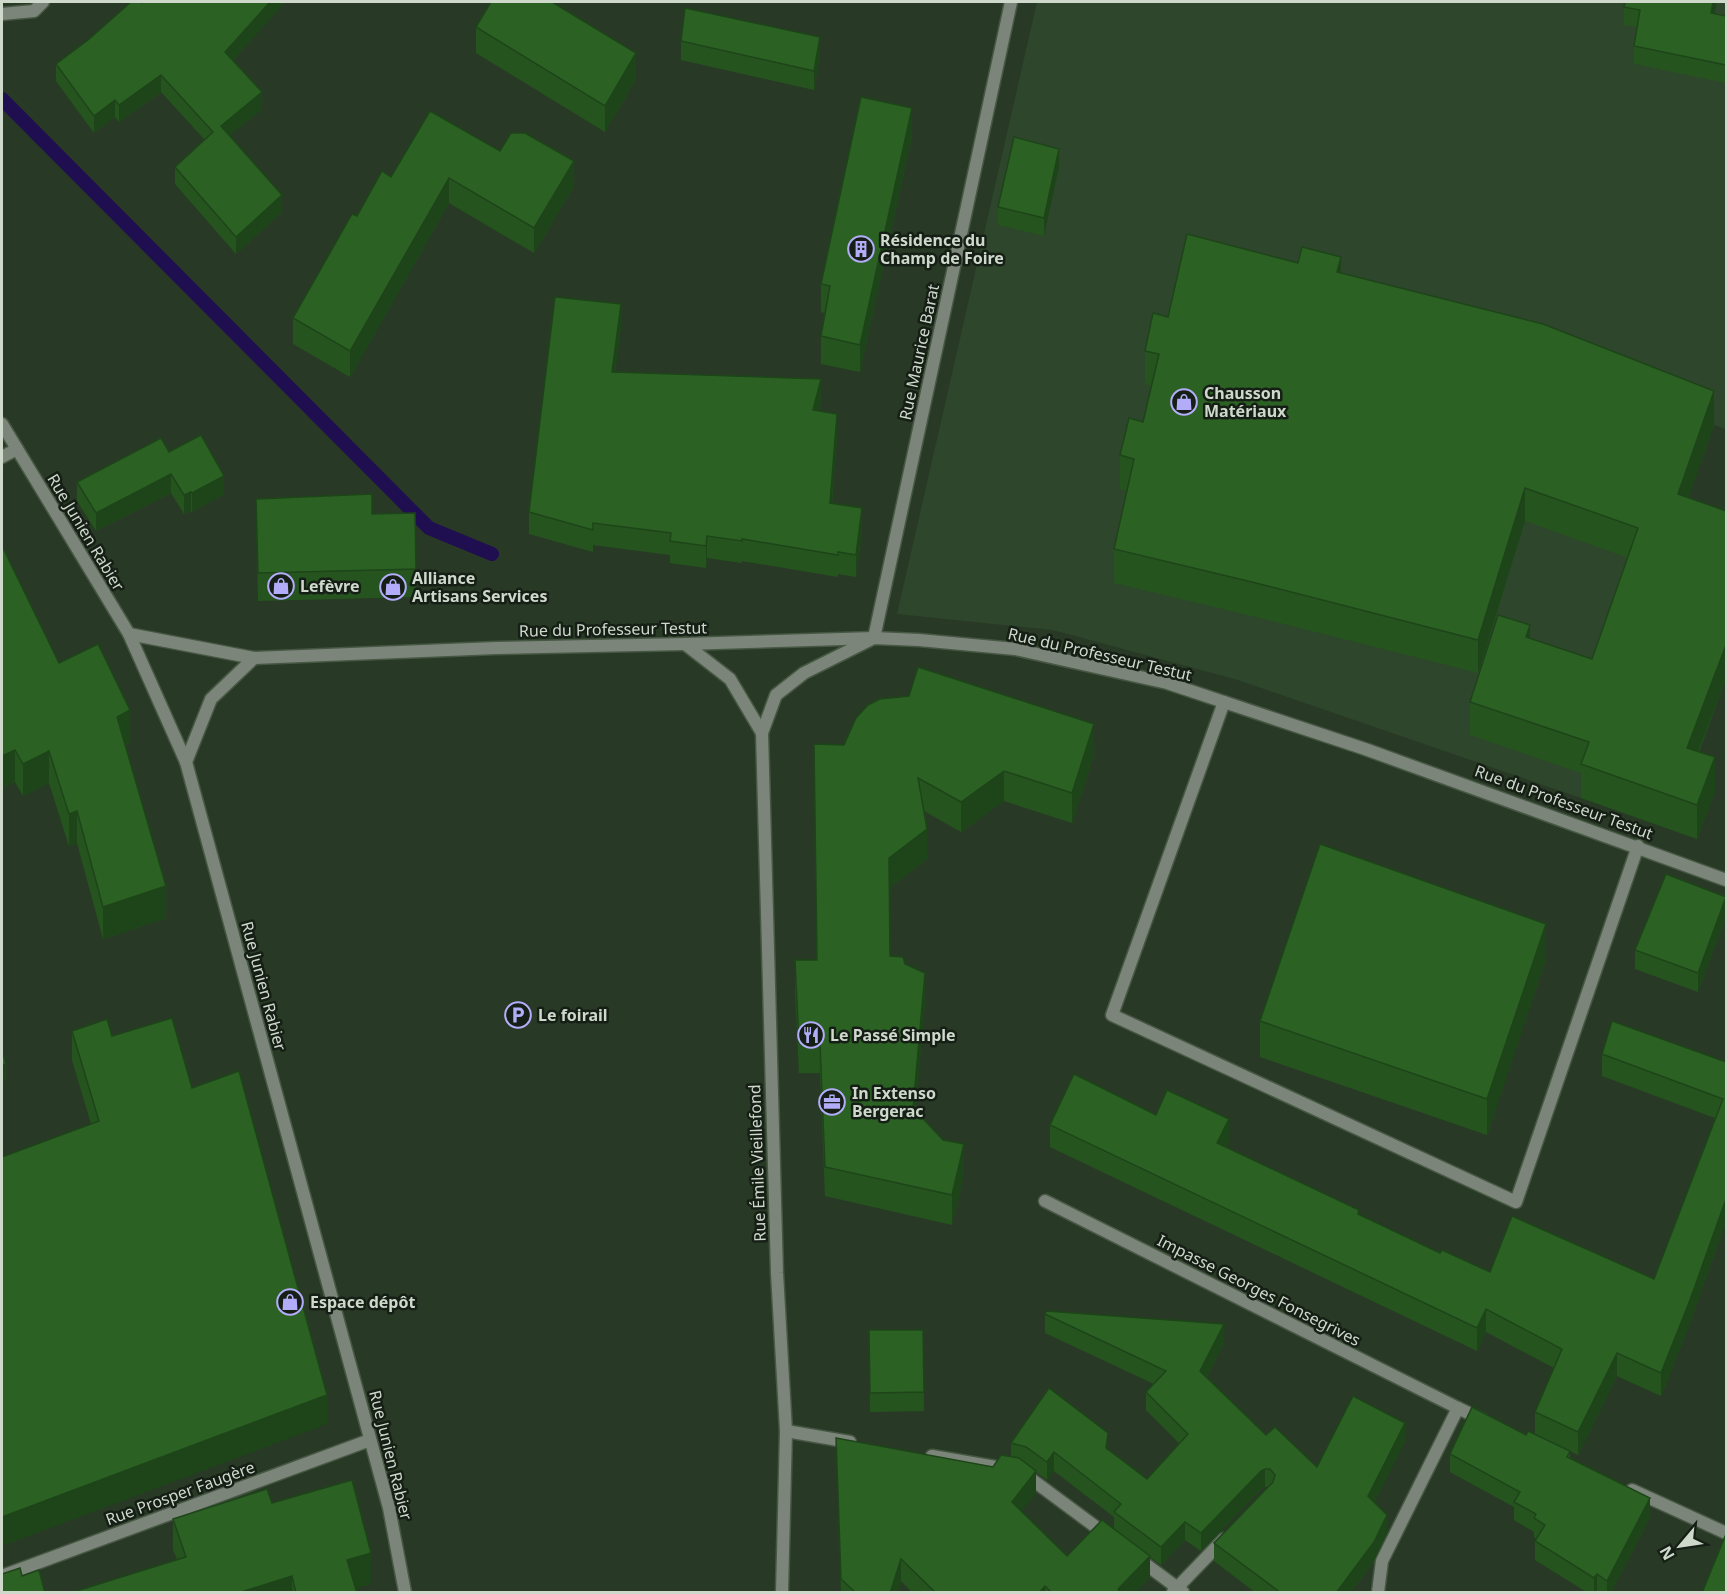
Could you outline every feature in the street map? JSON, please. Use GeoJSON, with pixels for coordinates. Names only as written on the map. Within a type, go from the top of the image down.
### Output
{"type":"FeatureCollection","features":[{"type":"Feature","properties":{"kind":"street"},"geometry":{"type":"LineString","coordinates":[[2,14],[34,11],[43,2]]}},
{"type":"Feature","properties":{"kind":"street","name":"Rue Maurice Barat"},"geometry":{"type":"LineString","coordinates":[[874,638],[1011,2]]}},
{"type":"Feature","properties":{"kind":"street","name":"Rue Junien Rabier"},"geometry":{"type":"LineString","coordinates":[[2,424],[129,634],[186,762],[389,1508],[405,1593]]}},
{"type":"Feature","properties":{"kind":"street"},"geometry":{"type":"LineString","coordinates":[[2,457],[17,449]]}},
{"type":"Feature","properties":{"kind":"street","name":"Rue du Professeur Testut"},"geometry":{"type":"LineString","coordinates":[[129,634],[254,658],[496,648],[874,638],[1015,649],[1167,683],[1365,748],[1726,880]]}},
{"type":"Feature","properties":{"kind":"street","name":"Rue Émile Vieillefond"},"geometry":{"type":"LineString","coordinates":[[782,1593],[786,1431],[777,1273],[762,733],[776,695],[804,673],[874,638]]}},
{"type":"Feature","properties":{"kind":"street","name":"Rue Émile Vieillefond"},"geometry":{"type":"LineString","coordinates":[[684,644],[730,679],[762,733]]}},
{"type":"Feature","properties":{"kind":"street"},"geometry":{"type":"LineString","coordinates":[[186,762],[211,699],[254,658]]}},
{"type":"Feature","properties":{"kind":"street"},"geometry":{"type":"LineString","coordinates":[[1224,702],[1112,1015],[1516,1202],[1638,846]]}},
{"type":"Feature","properties":{"kind":"street","name":"Impasse Georges Fonsegrives"},"geometry":{"type":"LineString","coordinates":[[1045,1201],[1489,1423]]}},
{"type":"Feature","properties":{"kind":"street"},"geometry":{"type":"LineString","coordinates":[[1378,1593],[1382,1561],[1458,1408]]}},
{"type":"Feature","properties":{"kind":"street"},"geometry":{"type":"LineString","coordinates":[[786,1431],[861,1444]]}},
{"type":"Feature","properties":{"kind":"street","name":"Rue Prosper Faugère"},"geometry":{"type":"LineString","coordinates":[[2,1576],[370,1440]]}},
{"type":"Feature","properties":{"kind":"street"},"geometry":{"type":"LineString","coordinates":[[918,1454],[1022,1472],[1178,1591],[1234,1529]]}},
{"type":"Feature","properties":{"kind":"street"},"geometry":{"type":"LineString","coordinates":[[1626,1487],[1726,1533]]}},
{"type":"Feature","properties":{"kind":"shaded area"},"geometry":{"type":"Polygon","coordinates":[[[1037,2],[1726,2],[1726,429],[1714,425],[1581,798],[1238,680],[1053,630],[897,614],[1037,2]]]}},
{"type":"Feature","properties":{"kind":"building"},"geometry":{"type":"Polygon","coordinates":[[[131,2],[270,2],[225,52],[262,92],[221,126],[282,195],[236,237],[175,167],[213,132],[161,75],[119,105],[115,100],[94,116],[56,64],[88,40],[131,2]]]}},
{"type":"Feature","properties":{"kind":"building"},"geometry":{"type":"Polygon","coordinates":[[[491,2],[552,2],[636,53],[605,106],[476,27],[491,2]]]}},
{"type":"Feature","properties":{"kind":"building"},"geometry":{"type":"Polygon","coordinates":[[[1625,2],[1713,2],[1711,13],[1726,16],[1726,65],[1634,46],[1640,10],[1624,7],[1625,2]]]}},
{"type":"Feature","properties":{"kind":"building"},"geometry":{"type":"Polygon","coordinates":[[[685,8],[820,37],[814,71],[681,41],[685,8]]]}},
{"type":"Feature","properties":{"kind":"building","name":"Résidence du Champ de Foire"},"geometry":{"type":"Polygon","coordinates":[[[861,97],[912,108],[860,345],[821,336],[830,286],[821,284],[861,97]]]}},
{"type":"Feature","properties":{"kind":"building"},"geometry":{"type":"Polygon","coordinates":[[[430,111],[500,151],[511,133],[525,133],[574,161],[534,228],[449,178],[350,351],[293,318],[352,214],[357,216],[382,171],[391,177],[430,111]]]}},
{"type":"Feature","properties":{"kind":"building"},"geometry":{"type":"Polygon","coordinates":[[[1014,137],[1059,149],[1044,218],[998,207],[1014,137]]]}},
{"type":"Feature","properties":{"kind":"building"},"geometry":{"type":"Polygon","coordinates":[[[1187,234],[1298,263],[1302,247],[1341,257],[1337,272],[1543,324],[1714,391],[1678,494],[1726,511],[1726,645],[1687,748],[1715,757],[1697,805],[1581,764],[1589,742],[1470,702],[1498,615],[1530,625],[1526,637],[1592,659],[1638,528],[1525,488],[1478,640],[1114,549],[1134,459],[1120,455],[1129,418],[1143,422],[1159,354],[1145,351],[1153,313],[1168,317],[1187,234]]]}},
{"type":"Feature","properties":{"kind":"building"},"geometry":{"type":"Polygon","coordinates":[[[555,297],[621,304],[612,372],[821,379],[813,410],[837,414],[830,503],[862,508],[856,555],[838,552],[838,555],[742,539],[742,541],[707,536],[706,546],[670,541],[671,533],[593,523],[593,530],[529,512],[555,297]]]}},
{"type":"Feature","properties":{"kind":"building"},"geometry":{"type":"Polygon","coordinates":[[[201,435],[224,476],[192,493],[184,495],[171,474],[96,513],[77,482],[161,438],[169,452],[201,435]]]}},
{"type":"Feature","properties":{"kind":"building"},"geometry":{"type":"Polygon","coordinates":[[[372,494],[372,514],[415,513],[416,569],[258,573],[256,499],[372,494]]]}},
{"type":"Feature","properties":{"kind":"building"},"geometry":{"type":"Polygon","coordinates":[[[2,546],[59,663],[98,644],[130,710],[117,717],[166,886],[103,907],[77,811],[69,814],[49,751],[23,764],[15,750],[2,756],[2,546]]]}},
{"type":"Feature","properties":{"kind":"building"},"geometry":{"type":"Polygon","coordinates":[[[918,667],[1094,724],[1072,793],[1004,771],[961,802],[918,778],[927,829],[889,858],[890,956],[903,957],[905,964],[925,973],[913,1108],[943,1140],[964,1144],[952,1195],[825,1167],[820,1043],[799,1043],[795,960],[817,960],[814,744],[844,745],[856,718],[868,705],[880,699],[909,696],[918,667]]]}},
{"type":"Feature","properties":{"kind":"building"},"geometry":{"type":"Polygon","coordinates":[[[1320,844],[1546,924],[1487,1099],[1260,1021],[1320,844]]]}},
{"type":"Feature","properties":{"kind":"building"},"geometry":{"type":"Polygon","coordinates":[[[1666,874],[1726,897],[1698,973],[1635,950],[1666,874]]]}},
{"type":"Feature","properties":{"kind":"building"},"geometry":{"type":"Polygon","coordinates":[[[172,1018],[192,1088],[239,1071],[327,1395],[2,1517],[2,1157],[99,1121],[72,1031],[107,1019],[112,1036],[172,1018]]]}},
{"type":"Feature","properties":{"kind":"building"},"geometry":{"type":"Polygon","coordinates":[[[1612,1021],[1726,1062],[1726,1199],[1661,1373],[1617,1353],[1578,1432],[1535,1412],[1562,1349],[1486,1309],[1477,1328],[1050,1125],[1074,1074],[1156,1115],[1167,1090],[1229,1119],[1217,1143],[1359,1210],[1358,1214],[1440,1253],[1442,1250],[1490,1272],[1512,1216],[1654,1279],[1723,1099],[1602,1054],[1612,1021]]]}},
{"type":"Feature","properties":{"kind":"building"},"geometry":{"type":"Polygon","coordinates":[[[2,1051],[6,1064],[2,1065],[2,1051]]]}},
{"type":"Feature","properties":{"kind":"building"},"geometry":{"type":"Polygon","coordinates":[[[1046,1311],[1224,1324],[1200,1371],[1266,1435],[1275,1427],[1317,1467],[1353,1396],[1405,1423],[1368,1496],[1387,1515],[1374,1542],[1336,1593],[1281,1593],[1214,1543],[1273,1482],[1275,1475],[1270,1469],[1261,1471],[1201,1533],[1185,1522],[1161,1547],[1114,1512],[1121,1504],[1054,1452],[1047,1462],[1026,1447],[1011,1443],[1049,1388],[1108,1433],[1106,1448],[1147,1479],[1188,1434],[1146,1392],[1166,1371],[1045,1314],[1046,1311]]]}},
{"type":"Feature","properties":{"kind":"building"},"geometry":{"type":"Polygon","coordinates":[[[869,1330],[923,1330],[924,1392],[870,1393],[869,1330]]]}},
{"type":"Feature","properties":{"kind":"building"},"geometry":{"type":"Polygon","coordinates":[[[1472,1407],[1526,1435],[1528,1431],[1570,1451],[1567,1457],[1650,1498],[1607,1581],[1597,1574],[1594,1578],[1535,1541],[1545,1525],[1534,1518],[1536,1514],[1514,1502],[1520,1492],[1450,1454],[1472,1407]]]}},
{"type":"Feature","properties":{"kind":"building"},"geometry":{"type":"Polygon","coordinates":[[[836,1438],[993,1467],[1001,1455],[1019,1458],[1036,1471],[1012,1502],[1067,1556],[1102,1520],[1150,1556],[1118,1589],[1121,1593],[1052,1593],[1045,1586],[1039,1593],[936,1593],[901,1559],[890,1593],[856,1593],[841,1579],[836,1438]]]}},
{"type":"Feature","properties":{"kind":"building"},"geometry":{"type":"Polygon","coordinates":[[[352,1480],[371,1553],[347,1560],[357,1593],[296,1593],[292,1576],[238,1593],[70,1593],[186,1557],[173,1519],[267,1489],[272,1503],[352,1480]]]}},
{"type":"Feature","properties":{"kind":"building"},"geometry":{"type":"Polygon","coordinates":[[[1726,1534],[1726,1593],[1702,1593],[1726,1534]]]}},
{"type":"Feature","properties":{"kind":"building"},"geometry":{"type":"Polygon","coordinates":[[[20,1568],[22,1576],[39,1570],[45,1593],[2,1593],[2,1574],[20,1568]]]}},
{"type":"Feature","properties":{"kind":"waterway"},"geometry":{"type":"LineString","coordinates":[[2,99],[429,528],[492,554]]}},
{"type":"Feature","properties":{"kind":"place","name":"Résidence du Champ de Foire"},"geometry":{"type":"Point","coordinates":[861,249]}},
{"type":"Feature","properties":{"kind":"place","name":"Chausson Matériaux"},"geometry":{"type":"Point","coordinates":[1184,402]}},
{"type":"Feature","properties":{"kind":"place","name":"Lefèvre"},"geometry":{"type":"Point","coordinates":[281,586]}},
{"type":"Feature","properties":{"kind":"place","name":"Alliance Artisans Services"},"geometry":{"type":"Point","coordinates":[393,587]}},
{"type":"Feature","properties":{"kind":"place","name":"Le foirail"},"geometry":{"type":"Point","coordinates":[518,1015]}},
{"type":"Feature","properties":{"kind":"place","name":"Le Passé Simple"},"geometry":{"type":"Point","coordinates":[811,1035]}},
{"type":"Feature","properties":{"kind":"place","name":"In Extenso Bergerac"},"geometry":{"type":"Point","coordinates":[832,1102]}},
{"type":"Feature","properties":{"kind":"place","name":"Espace dépôt"},"geometry":{"type":"Point","coordinates":[290,1302]}}]}
